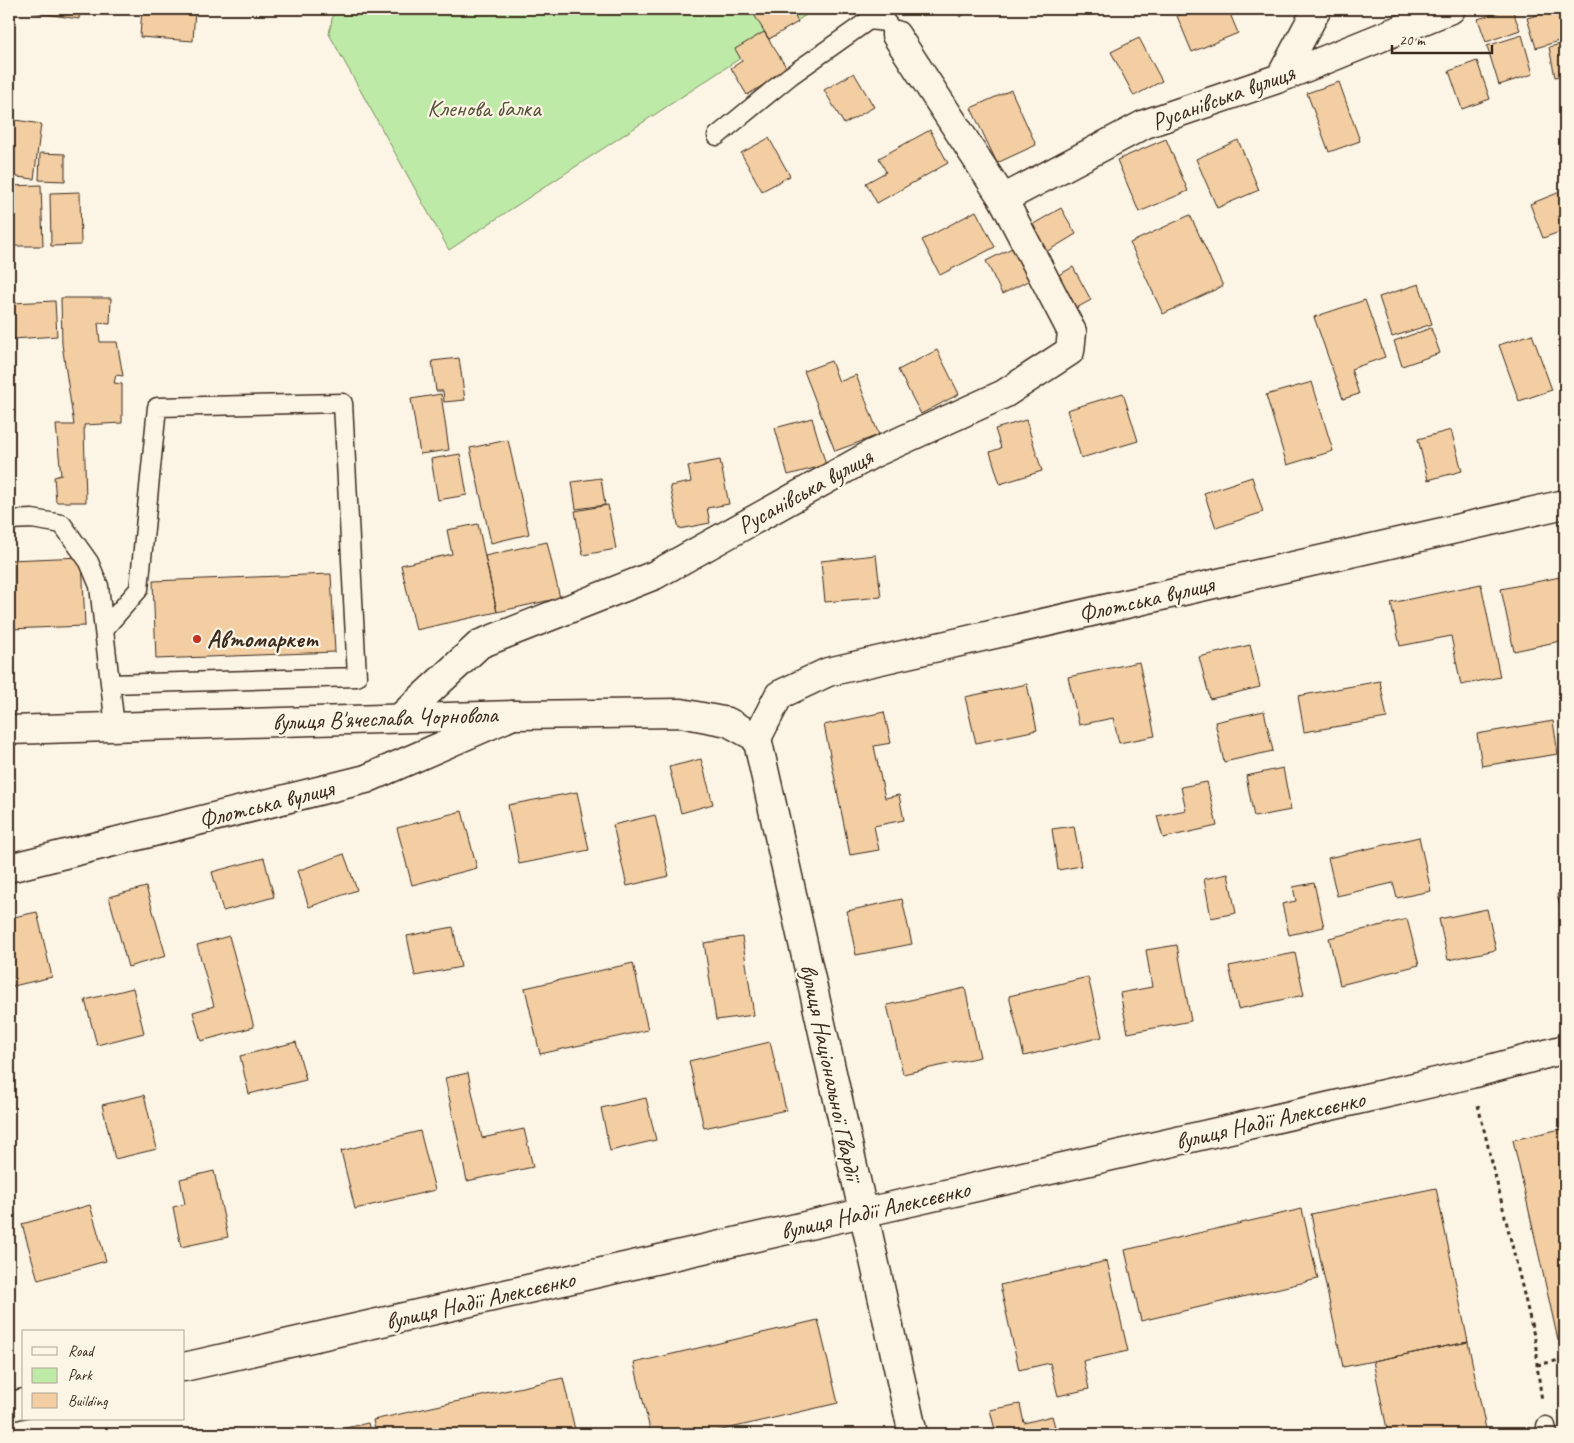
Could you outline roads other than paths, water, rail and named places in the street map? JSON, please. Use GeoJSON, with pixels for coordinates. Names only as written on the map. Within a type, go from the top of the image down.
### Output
{"type":"FeatureCollection","features":[{"type":"Feature","properties":{"kind":"street"},"geometry":{"type":"LineString","coordinates":[[1280,78],[1317,9]]}},
{"type":"Feature","properties":{"kind":"street","name":"Русанівська вулиця"},"geometry":{"type":"LineString","coordinates":[[1002,199],[1146,124],[1280,78],[1450,9]]}},
{"type":"Feature","properties":{"kind":"street","name":"Русанівська вулиця"},"geometry":{"type":"LineString","coordinates":[[400,718],[480,644],[654,576],[872,454],[1004,394],[1070,351],[1072,332],[1002,199],[896,35]]}},
{"type":"Feature","properties":{"kind":"street","name":"Флотська вулиця"},"geometry":{"type":"LineString","coordinates":[[757,738],[779,694],[828,672],[1565,504]]}},
{"type":"Feature","properties":{"kind":"street","name":"вулиця В'ячеслава Чорновола"},"geometry":{"type":"LineString","coordinates":[[9,730],[515,714],[681,713],[728,722],[757,738]]}},
{"type":"Feature","properties":{"kind":"street","name":"Флотська вулиця"},"geometry":{"type":"LineString","coordinates":[[9,868],[366,780],[515,714]]}},
{"type":"Feature","properties":{"kind":"street","name":"вулиця Національної Гвардії"},"geometry":{"type":"LineString","coordinates":[[757,738],[912,1434]]}},
{"type":"Feature","properties":{"kind":"street","name":"вулиця Надії Алексєєнко"},"geometry":{"type":"LineString","coordinates":[[185,1367],[1471,1074],[1565,1049]]}},
{"type":"Feature","properties":{"kind":"street"},"geometry":{"type":"LineString","coordinates":[[9,1407],[22,1404]]}},
{"type":"Feature","properties":{"kind":"lane"},"geometry":{"type":"LineString","coordinates":[[717,136],[790,76],[869,20],[886,22],[896,35]]}},
{"type":"Feature","properties":{"kind":"lane"},"geometry":{"type":"LineString","coordinates":[[104,629],[139,589],[157,406],[343,403],[358,677],[110,684]]}},
{"type":"Feature","properties":{"kind":"lane"},"geometry":{"type":"LineString","coordinates":[[9,520],[32,519],[62,524],[89,562],[99,586],[114,727]]}},
{"type":"Feature","properties":{"kind":"place","name":"Автомаркет"},"geometry":{"type":"Point","coordinates":[197,639]}},
{"type":"Feature","properties":{"kind":"park label","name":"Кленова балка"},"geometry":{"type":"Point","coordinates":[484,108]}}]}
